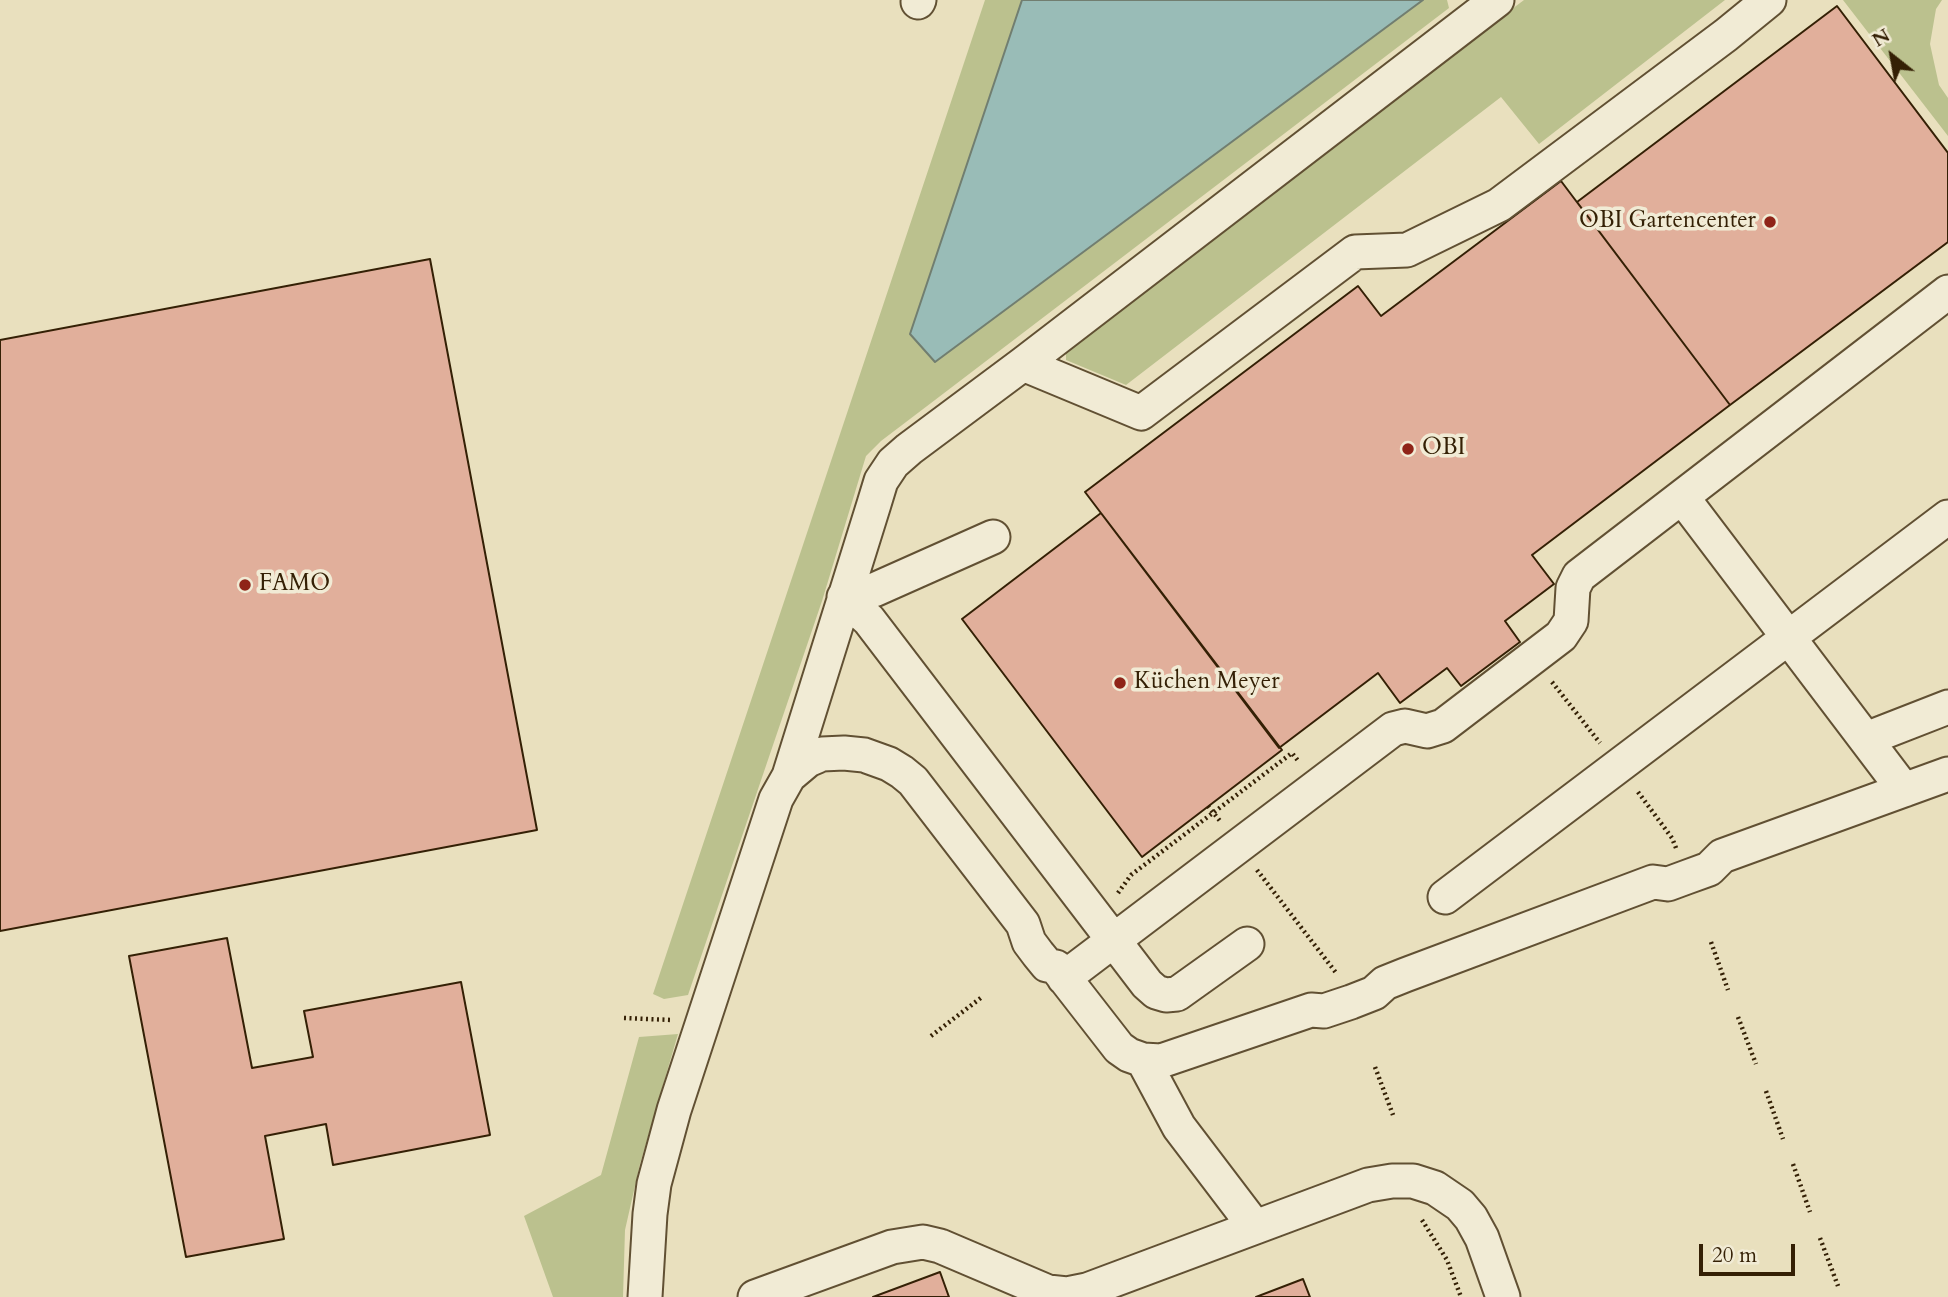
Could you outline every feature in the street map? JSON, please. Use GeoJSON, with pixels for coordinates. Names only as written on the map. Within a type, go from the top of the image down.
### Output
{"type":"FeatureCollection","features":[{"type":"Feature","properties":{"kind":"lane"},"geometry":{"type":"LineString","coordinates":[[645,1297],[654,1184],[674,1110],[776,799],[789,776],[881,481],[893,463],[909,449],[1497,0]]}},
{"type":"Feature","properties":{"kind":"lane"},"geometry":{"type":"LineString","coordinates":[[1023,364],[1141,413],[1355,252],[1407,250],[1499,205],[1769,0]]}},
{"type":"Feature","properties":{"kind":"lane"},"geometry":{"type":"LineString","coordinates":[[1064,978],[1393,729],[1405,726],[1427,731],[1443,726],[1561,636],[1571,621],[1573,588],[1579,576],[1948,292]]}},
{"type":"Feature","properties":{"kind":"lane"},"geometry":{"type":"LineString","coordinates":[[1682,496],[1904,790]]}},
{"type":"Feature","properties":{"kind":"lane"},"geometry":{"type":"LineString","coordinates":[[1445,897],[1948,517]]}},
{"type":"Feature","properties":{"kind":"lane"},"geometry":{"type":"LineString","coordinates":[[844,597],[874,590],[993,537]]}},
{"type":"Feature","properties":{"kind":"lane"},"geometry":{"type":"LineString","coordinates":[[844,597],[869,620],[1147,984],[1156,992],[1177,994],[1247,944]]}},
{"type":"Feature","properties":{"kind":"lane"},"geometry":{"type":"LineString","coordinates":[[1866,739],[1948,707]]}},
{"type":"Feature","properties":{"kind":"lane"},"geometry":{"type":"LineString","coordinates":[[789,776],[808,760],[822,754],[844,753],[864,755],[902,772],[913,781],[1023,924],[1029,942],[1038,954],[1047,965],[1056,967],[1119,1048],[1143,1060],[1161,1061],[1311,1010],[1324,1011],[1351,1002],[1374,993],[1385,983],[1405,975],[1653,882],[1668,884],[1709,869],[1722,856],[1948,774]]}},
{"type":"Feature","properties":{"kind":"lane"},"geometry":{"type":"LineString","coordinates":[[1143,1060],[1179,1127],[1255,1227]]}},
{"type":"Feature","properties":{"kind":"lane"},"geometry":{"type":"LineString","coordinates":[[755,1297],[892,1247],[923,1242],[940,1246],[1029,1286],[1068,1294],[1117,1281],[1368,1185],[1392,1181],[1413,1181],[1435,1188],[1453,1199],[1471,1218],[1482,1238],[1503,1297]]}},
{"type":"Feature","properties":{"kind":"path"},"geometry":{"type":"LineString","coordinates":[[1552,682],[1601,744]]}},
{"type":"Feature","properties":{"kind":"path"},"geometry":{"type":"LineString","coordinates":[[1110,899],[1125,886],[1131,875],[1292,753],[1318,786]]}},
{"type":"Feature","properties":{"kind":"path"},"geometry":{"type":"LineString","coordinates":[[1634,788],[1672,838],[1679,855]]}},
{"type":"Feature","properties":{"kind":"path"},"geometry":{"type":"LineString","coordinates":[[1256,868],[1342,980]]}},
{"type":"Feature","properties":{"kind":"path"},"geometry":{"type":"LineString","coordinates":[[1711,942],[1728,990]]}},
{"type":"Feature","properties":{"kind":"path"},"geometry":{"type":"LineString","coordinates":[[931,1036],[982,997]]}},
{"type":"Feature","properties":{"kind":"path"},"geometry":{"type":"LineString","coordinates":[[1738,1017],[1756,1064]]}},
{"type":"Feature","properties":{"kind":"path"},"geometry":{"type":"LineString","coordinates":[[624,1018],[703,1021]]}},
{"type":"Feature","properties":{"kind":"path"},"geometry":{"type":"LineString","coordinates":[[1375,1068],[1393,1115]]}},
{"type":"Feature","properties":{"kind":"path"},"geometry":{"type":"LineString","coordinates":[[1766,1091],[1783,1139]]}},
{"type":"Feature","properties":{"kind":"path"},"geometry":{"type":"LineString","coordinates":[[1793,1164],[1810,1212]]}},
{"type":"Feature","properties":{"kind":"path"},"geometry":{"type":"LineString","coordinates":[[1421,1217],[1447,1260],[1461,1297]]}},
{"type":"Feature","properties":{"kind":"path"},"geometry":{"type":"LineString","coordinates":[[1820,1238],[1838,1286]]}},
{"type":"Feature","properties":{"kind":"green space"},"geometry":{"type":"Polygon","coordinates":[[[985,0],[1022,0],[910,334],[935,362],[1423,0],[1447,0],[1449,8],[881,441],[866,456],[822,601],[688,995],[664,999],[653,994],[985,0]]]}},
{"type":"Feature","properties":{"kind":"green space"},"geometry":{"type":"Polygon","coordinates":[[[1524,0],[1725,0],[1539,144],[1501,97],[1126,385],[1066,360],[1066,346],[1524,0]]]}},
{"type":"Feature","properties":{"kind":"green space"},"geometry":{"type":"Polygon","coordinates":[[[1843,0],[1942,0],[1936,9],[1930,44],[1939,85],[1948,98],[1948,136],[1843,0]]]}},
{"type":"Feature","properties":{"kind":"green space"},"geometry":{"type":"Polygon","coordinates":[[[678,1034],[640,1164],[625,1230],[623,1297],[553,1297],[524,1216],[601,1175],[639,1037],[678,1034]]]}},
{"type":"Feature","properties":{"kind":"water"},"geometry":{"type":"Polygon","coordinates":[[[1022,0],[1423,0],[935,362],[910,334],[1022,0]]]}},
{"type":"Feature","properties":{"kind":"building","name":"OBI Gartencenter"},"geometry":{"type":"Polygon","coordinates":[[[1837,6],[1948,153],[1948,242],[1730,405],[1577,202],[1837,6]]]}},
{"type":"Feature","properties":{"kind":"building","name":"OBI"},"geometry":{"type":"Polygon","coordinates":[[[1561,181],[1730,405],[1532,555],[1554,584],[1505,621],[1520,642],[1461,686],[1447,668],[1400,703],[1378,673],[1279,748],[1085,492],[1358,286],[1381,316],[1561,181]]]}},
{"type":"Feature","properties":{"kind":"building","name":"FAMO"},"geometry":{"type":"Polygon","coordinates":[[[430,259],[537,830],[0,931],[0,340],[430,259]]]}},
{"type":"Feature","properties":{"kind":"building","name":"Küchen Meyer"},"geometry":{"type":"Polygon","coordinates":[[[1101,513],[1282,750],[1142,857],[962,619],[1101,513]]]}},
{"type":"Feature","properties":{"kind":"building"},"geometry":{"type":"Polygon","coordinates":[[[227,938],[252,1068],[313,1057],[304,1011],[461,982],[490,1135],[333,1165],[326,1124],[265,1136],[284,1239],[186,1257],[129,956],[227,938]]]}},
{"type":"Feature","properties":{"kind":"building"},"geometry":{"type":"Polygon","coordinates":[[[940,1272],[949,1297],[873,1297],[940,1272]]]}},
{"type":"Feature","properties":{"kind":"building"},"geometry":{"type":"Polygon","coordinates":[[[1303,1279],[1310,1297],[1256,1297],[1303,1279]]]}},
{"type":"Feature","properties":{"kind":"place","name":"OBI Gartencenter"},"geometry":{"type":"Point","coordinates":[1770,222]}},
{"type":"Feature","properties":{"kind":"place","name":"OBI"},"geometry":{"type":"Point","coordinates":[1408,449]}},
{"type":"Feature","properties":{"kind":"place","name":"FAMO"},"geometry":{"type":"Point","coordinates":[245,585]}},
{"type":"Feature","properties":{"kind":"place","name":"Küchen Meyer"},"geometry":{"type":"Point","coordinates":[1120,683]}}]}
